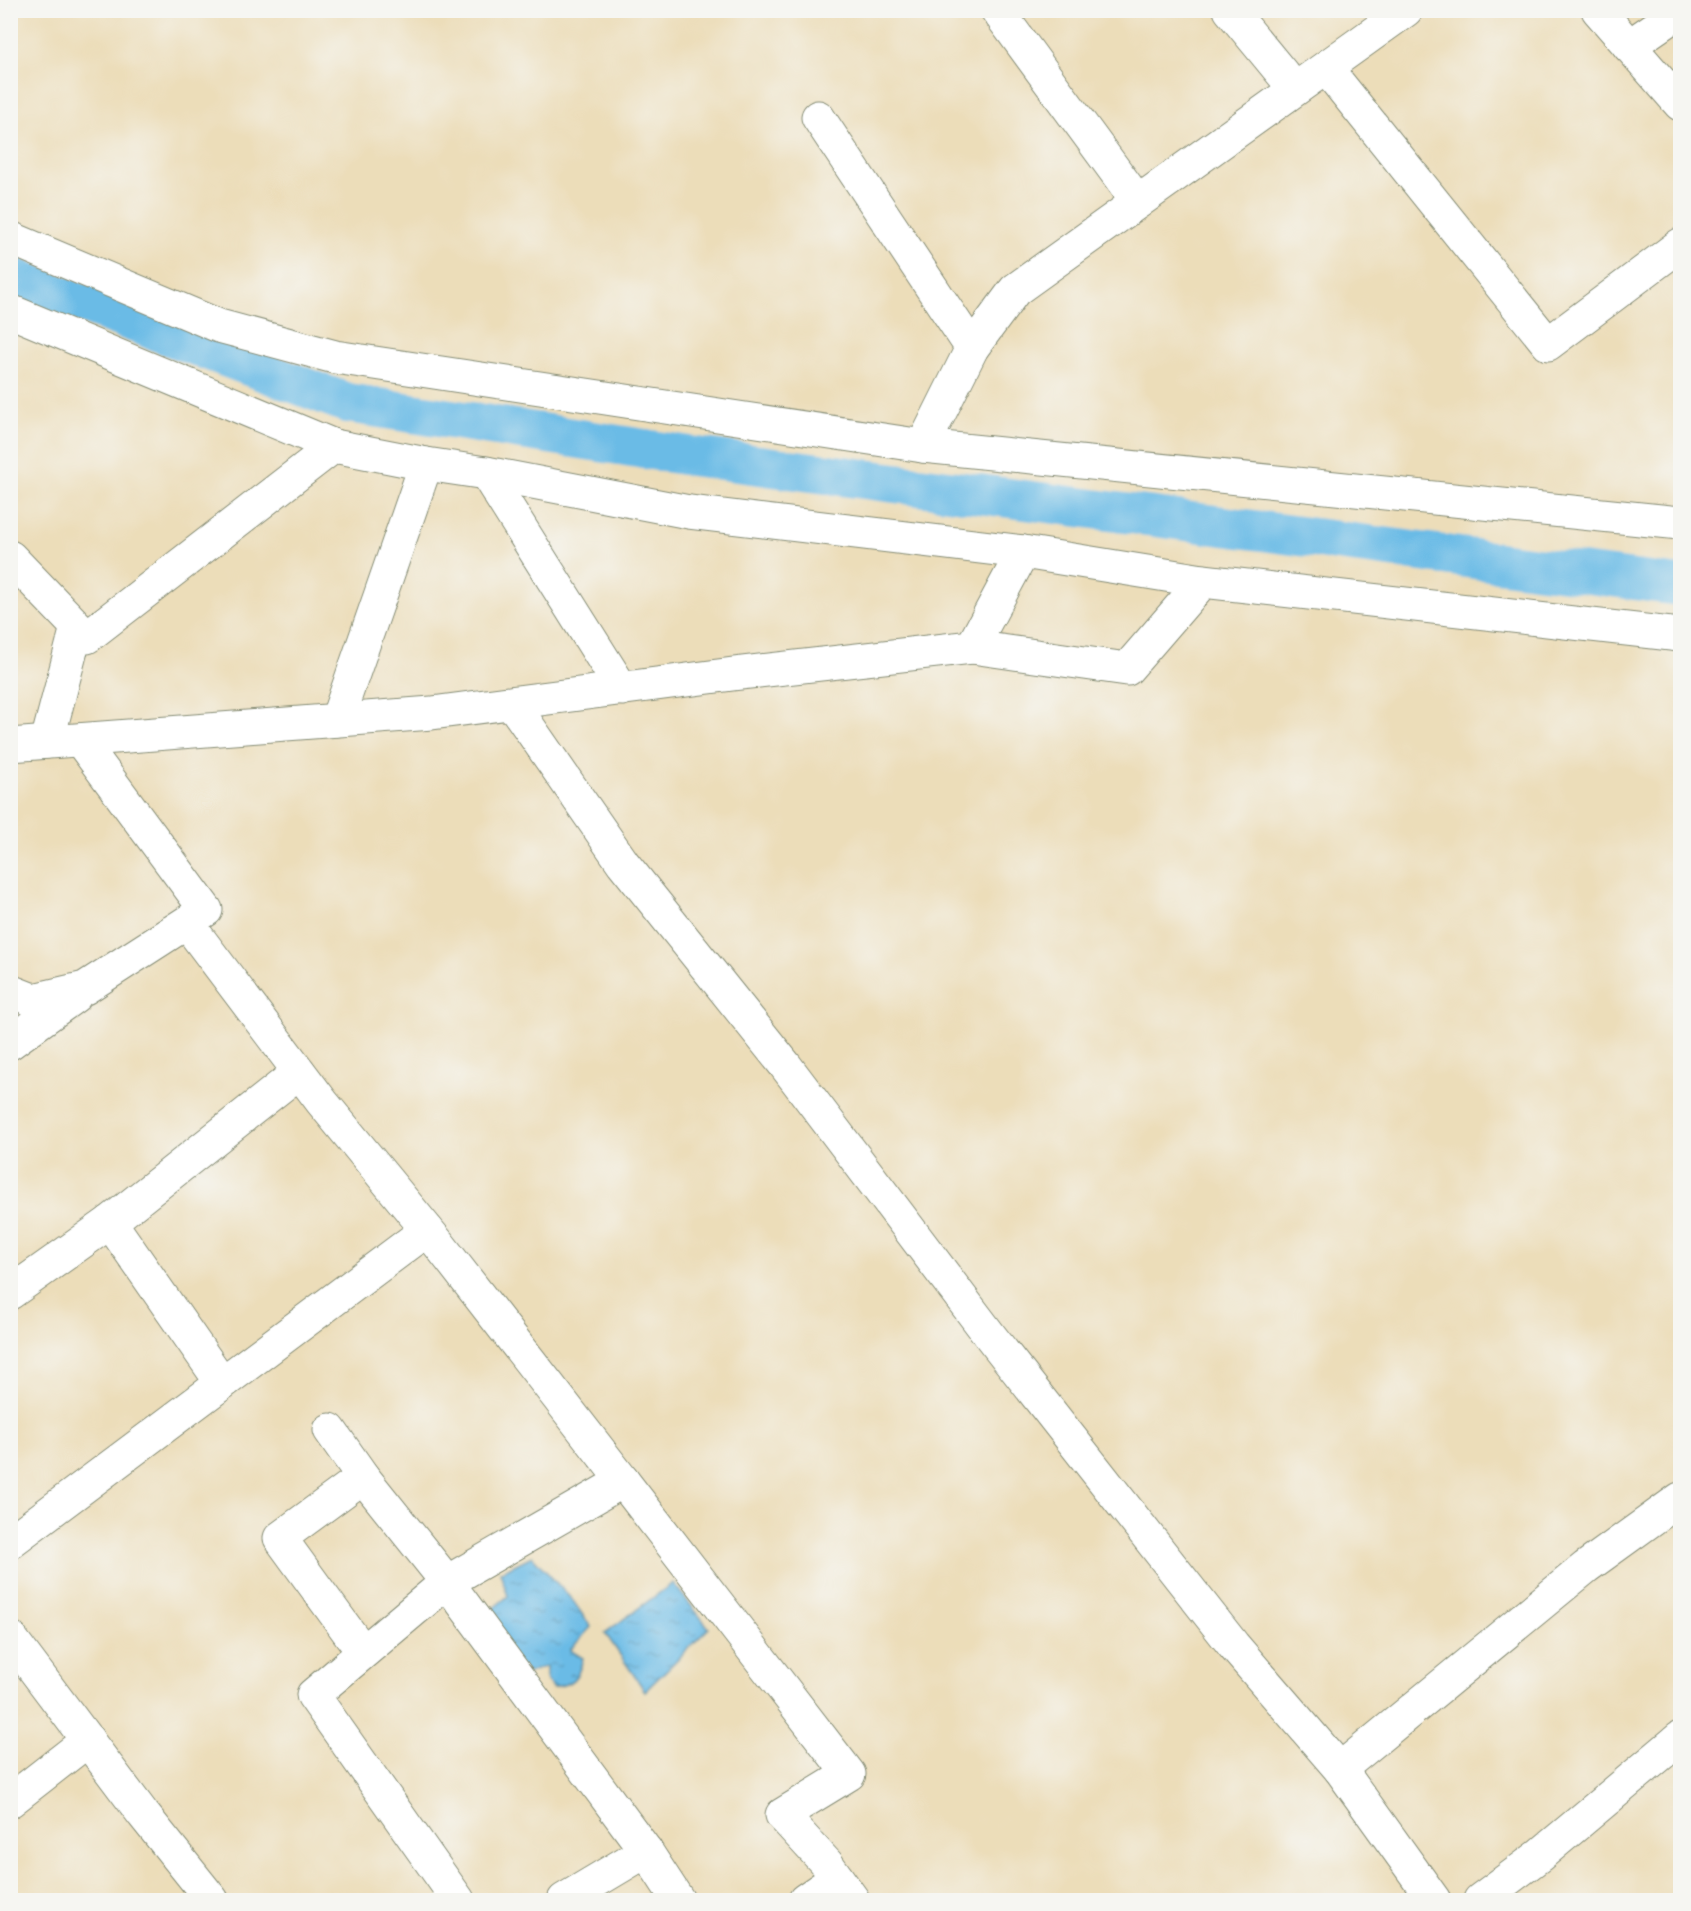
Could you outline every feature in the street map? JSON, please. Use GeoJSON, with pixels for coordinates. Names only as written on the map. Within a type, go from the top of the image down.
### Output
{"type":"FeatureCollection","features":[{"type":"Feature","properties":{"kind":"street"},"geometry":{"type":"LineString","coordinates":[[997,10],[1138,202]]}},
{"type":"Feature","properties":{"kind":"street"},"geometry":{"type":"LineString","coordinates":[[1230,10],[1295,89]]}},
{"type":"Feature","properties":{"kind":"street"},"geometry":{"type":"LineString","coordinates":[[923,446],[972,348],[1015,290],[1406,10]]}},
{"type":"Feature","properties":{"kind":"street"},"geometry":{"type":"LineString","coordinates":[[1598,10],[1680,104]]}},
{"type":"Feature","properties":{"kind":"street"},"geometry":{"type":"LineString","coordinates":[[1629,46],[1680,11]]}},
{"type":"Feature","properties":{"kind":"street"},"geometry":{"type":"LineString","coordinates":[[1326,68],[1548,344],[1680,244]]}},
{"type":"Feature","properties":{"kind":"street"},"geometry":{"type":"LineString","coordinates":[[818,117],[972,348]]}},
{"type":"Feature","properties":{"kind":"street"},"geometry":{"type":"LineString","coordinates":[[10,238],[219,326],[335,357],[923,446],[1672,518]]}},
{"type":"Feature","properties":{"kind":"street"},"geometry":{"type":"LineString","coordinates":[[10,311],[334,446],[426,464],[486,473],[689,512],[1023,552],[1203,581],[1680,635]]}},
{"type":"Feature","properties":{"kind":"street"},"geometry":{"type":"LineString","coordinates":[[10,557],[87,637],[334,446]]}},
{"type":"Feature","properties":{"kind":"street"},"geometry":{"type":"LineString","coordinates":[[338,720],[426,464]]}},
{"type":"Feature","properties":{"kind":"street"},"geometry":{"type":"LineString","coordinates":[[486,473],[622,688]]}},
{"type":"Feature","properties":{"kind":"street"},"geometry":{"type":"LineString","coordinates":[[972,647],[1023,552]]}},
{"type":"Feature","properties":{"kind":"street"},"geometry":{"type":"LineString","coordinates":[[10,745],[432,713],[972,647],[1127,669],[1203,581]]}},
{"type":"Feature","properties":{"kind":"street"},"geometry":{"type":"LineString","coordinates":[[47,742],[77,627]]}},
{"type":"Feature","properties":{"kind":"street"},"geometry":{"type":"LineString","coordinates":[[512,703],[623,863],[785,1065],[991,1337],[1234,1646],[1340,1769],[1434,1900]]}},
{"type":"Feature","properties":{"kind":"street"},"geometry":{"type":"LineString","coordinates":[[10,1043],[85,988],[206,910],[80,740]]}},
{"type":"Feature","properties":{"kind":"street"},"geometry":{"type":"LineString","coordinates":[[187,922],[322,1102],[427,1230],[849,1774],[782,1815],[827,1864],[845,1889],[805,1900]]}},
{"type":"Feature","properties":{"kind":"street"},"geometry":{"type":"LineString","coordinates":[[10,991],[33,1000],[85,988]]}},
{"type":"Feature","properties":{"kind":"street"},"geometry":{"type":"LineString","coordinates":[[10,1293],[110,1222],[299,1072]]}},
{"type":"Feature","properties":{"kind":"street"},"geometry":{"type":"LineString","coordinates":[[110,1222],[222,1383]]}},
{"type":"Feature","properties":{"kind":"street"},"geometry":{"type":"LineString","coordinates":[[10,1542],[427,1230]]}},
{"type":"Feature","properties":{"kind":"street"},"geometry":{"type":"LineString","coordinates":[[330,1430],[363,1477],[447,1582],[646,1851],[678,1900]]}},
{"type":"Feature","properties":{"kind":"street"},"geometry":{"type":"LineString","coordinates":[[363,1477],[280,1538],[363,1652]]}},
{"type":"Feature","properties":{"kind":"street"},"geometry":{"type":"LineString","coordinates":[[458,1900],[313,1695],[447,1582],[623,1481]]}},
{"type":"Feature","properties":{"kind":"street"},"geometry":{"type":"LineString","coordinates":[[1340,1769],[1586,1567],[1680,1499]]}},
{"type":"Feature","properties":{"kind":"street"},"geometry":{"type":"LineString","coordinates":[[10,1637],[205,1898]]}},
{"type":"Feature","properties":{"kind":"street"},"geometry":{"type":"LineString","coordinates":[[1480,1900],[1539,1856],[1680,1738]]}},
{"type":"Feature","properties":{"kind":"street"},"geometry":{"type":"LineString","coordinates":[[10,1801],[88,1740]]}},
{"type":"Feature","properties":{"kind":"street"},"geometry":{"type":"LineString","coordinates":[[564,1900],[646,1851]]}},
{"type":"Feature","properties":{"kind":"water"},"geometry":{"type":"Polygon","coordinates":[[[532,1556],[573,1601],[591,1627],[570,1650],[583,1658],[577,1676],[565,1685],[552,1688],[546,1677],[546,1666],[518,1677],[490,1625],[491,1610],[508,1596],[500,1572],[532,1556]]]}},
{"type":"Feature","properties":{"kind":"water"},"geometry":{"type":"Polygon","coordinates":[[[673,1583],[709,1628],[645,1691],[605,1633],[673,1583]]]}},
{"type":"Feature","properties":{"kind":"waterway"},"geometry":{"type":"LineString","coordinates":[[10,276],[347,403],[690,456],[1680,586]]}}]}
